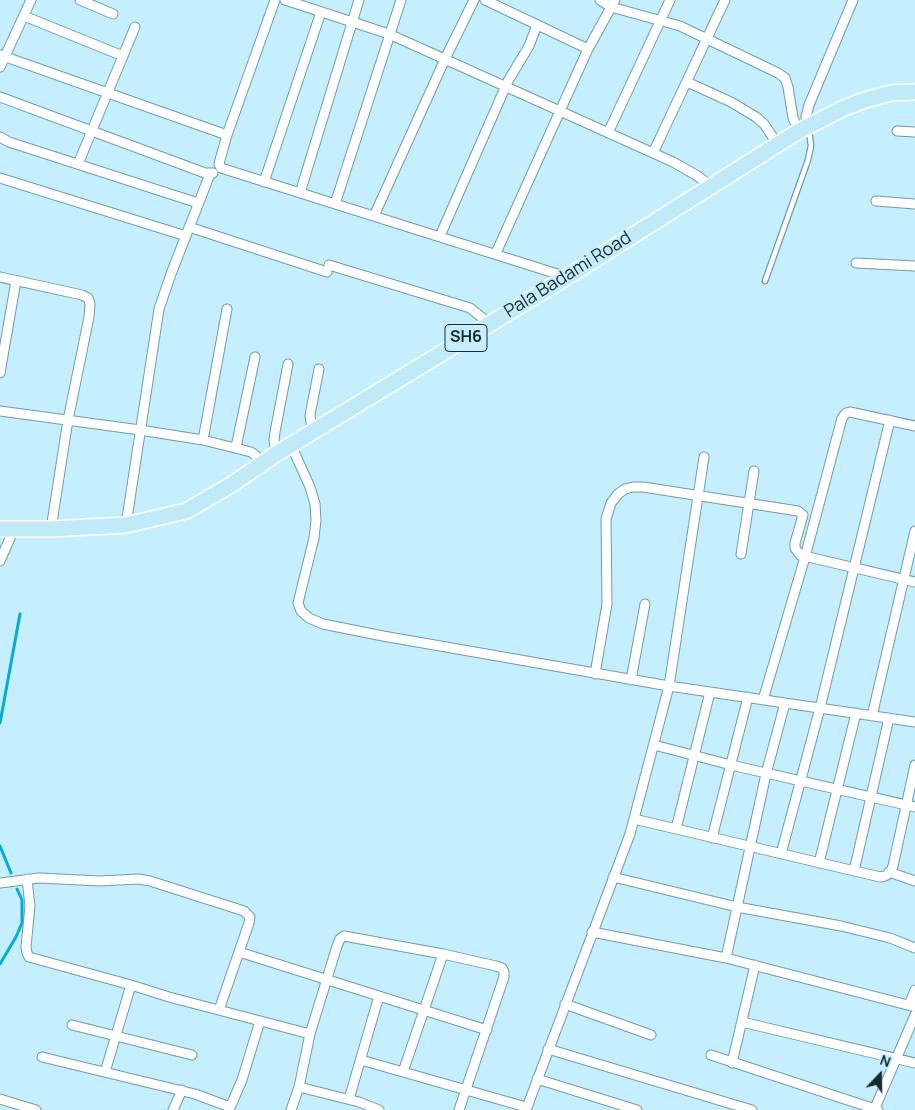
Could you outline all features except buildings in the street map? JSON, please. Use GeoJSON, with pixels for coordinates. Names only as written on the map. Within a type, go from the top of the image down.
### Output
{"type":"FeatureCollection","features":[{"type":"Feature","properties":{"kind":"main road","name":"Pala Badami Road"},"geometry":{"type":"LineString","coordinates":[[7,529],[126,525],[186,511],[231,485],[270,458],[804,129],[844,108],[865,100],[891,93],[915,92]]}},
{"type":"Feature","properties":{"kind":"street"},"geometry":{"type":"LineString","coordinates":[[0,68],[2,56],[31,0]]}},
{"type":"Feature","properties":{"kind":"street"},"geometry":{"type":"LineString","coordinates":[[80,0],[113,14]]}},
{"type":"Feature","properties":{"kind":"street"},"geometry":{"type":"LineString","coordinates":[[221,168],[219,164],[227,135],[275,0]]}},
{"type":"Feature","properties":{"kind":"street"},"geometry":{"type":"LineString","coordinates":[[285,0],[389,34],[653,153],[687,170],[712,186]]}},
{"type":"Feature","properties":{"kind":"street"},"geometry":{"type":"LineString","coordinates":[[300,193],[359,0]]}},
{"type":"Feature","properties":{"kind":"street"},"geometry":{"type":"LineString","coordinates":[[335,204],[401,0]]}},
{"type":"Feature","properties":{"kind":"street"},"geometry":{"type":"LineString","coordinates":[[374,216],[445,59],[474,0]]}},
{"type":"Feature","properties":{"kind":"street"},"geometry":{"type":"LineString","coordinates":[[485,0],[588,49]]}},
{"type":"Feature","properties":{"kind":"street"},"geometry":{"type":"LineString","coordinates":[[600,0],[680,26],[778,73],[785,78],[793,118],[804,129]]}},
{"type":"Feature","properties":{"kind":"street"},"geometry":{"type":"LineString","coordinates":[[608,132],[670,0]]}},
{"type":"Feature","properties":{"kind":"street"},"geometry":{"type":"LineString","coordinates":[[653,153],[725,0]]}},
{"type":"Feature","properties":{"kind":"street"},"geometry":{"type":"LineString","coordinates":[[804,129],[808,104],[853,0]]}},
{"type":"Feature","properties":{"kind":"street"},"geometry":{"type":"LineString","coordinates":[[496,253],[588,49],[613,3]]}},
{"type":"Feature","properties":{"kind":"street"},"geometry":{"type":"LineString","coordinates":[[264,182],[321,12]]}},
{"type":"Feature","properties":{"kind":"street"},"geometry":{"type":"LineString","coordinates":[[24,16],[123,56]]}},
{"type":"Feature","properties":{"kind":"street"},"geometry":{"type":"LineString","coordinates":[[440,236],[508,81],[529,46],[537,25]]}},
{"type":"Feature","properties":{"kind":"street"},"geometry":{"type":"LineString","coordinates":[[78,164],[135,27]]}},
{"type":"Feature","properties":{"kind":"street"},"geometry":{"type":"LineString","coordinates":[[2,56],[227,135]]}},
{"type":"Feature","properties":{"kind":"street"},"geometry":{"type":"LineString","coordinates":[[687,82],[731,102],[756,117],[764,124],[778,144]]}},
{"type":"Feature","properties":{"kind":"street"},"geometry":{"type":"LineString","coordinates":[[0,97],[210,174]]}},
{"type":"Feature","properties":{"kind":"street"},"geometry":{"type":"LineString","coordinates":[[897,131],[915,132]]}},
{"type":"Feature","properties":{"kind":"street"},"geometry":{"type":"LineString","coordinates":[[0,137],[9,142],[198,203]]}},
{"type":"Feature","properties":{"kind":"street"},"geometry":{"type":"LineString","coordinates":[[126,525],[159,309],[170,274],[210,174],[221,168],[567,276]]}},
{"type":"Feature","properties":{"kind":"street"},"geometry":{"type":"LineString","coordinates":[[0,178],[470,308],[490,324]]}},
{"type":"Feature","properties":{"kind":"street"},"geometry":{"type":"LineString","coordinates":[[876,201],[915,204]]}},
{"type":"Feature","properties":{"kind":"street"},"geometry":{"type":"LineString","coordinates":[[856,263],[915,266]]}},
{"type":"Feature","properties":{"kind":"street"},"geometry":{"type":"LineString","coordinates":[[0,277],[76,293],[88,298],[90,304],[68,420],[51,529]]}},
{"type":"Feature","properties":{"kind":"street"},"geometry":{"type":"LineString","coordinates":[[0,373],[16,281]]}},
{"type":"Feature","properties":{"kind":"street"},"geometry":{"type":"LineString","coordinates":[[203,440],[227,309]]}},
{"type":"Feature","properties":{"kind":"street"},"geometry":{"type":"LineString","coordinates":[[236,447],[255,357]]}},
{"type":"Feature","properties":{"kind":"street"},"geometry":{"type":"LineString","coordinates":[[0,411],[203,440],[236,447],[270,458],[288,364]]}},
{"type":"Feature","properties":{"kind":"street"},"geometry":{"type":"LineString","coordinates":[[312,432],[310,415],[319,369]]}},
{"type":"Feature","properties":{"kind":"street"},"geometry":{"type":"LineString","coordinates":[[763,700],[805,557],[842,418],[850,412],[915,426]]}},
{"type":"Feature","properties":{"kind":"street"},"geometry":{"type":"LineString","coordinates":[[781,854],[820,708],[890,420]]}},
{"type":"Feature","properties":{"kind":"street"},"geometry":{"type":"LineString","coordinates":[[291,445],[315,504],[314,538],[298,603],[301,611],[309,618],[323,624],[383,636],[595,674],[915,722]]}},
{"type":"Feature","properties":{"kind":"street"},"geometry":{"type":"LineString","coordinates":[[361,1060],[526,1109],[634,819],[669,686],[704,457]]}},
{"type":"Feature","properties":{"kind":"street"},"geometry":{"type":"LineString","coordinates":[[741,554],[754,472]]}},
{"type":"Feature","properties":{"kind":"street"},"geometry":{"type":"LineString","coordinates":[[595,674],[607,604],[606,519],[611,503],[625,489],[633,487],[801,512],[804,514],[796,538],[795,548],[798,553],[805,557],[915,582]]}},
{"type":"Feature","properties":{"kind":"street"},"geometry":{"type":"LineString","coordinates":[[0,561],[7,529]]}},
{"type":"Feature","properties":{"kind":"street"},"geometry":{"type":"LineString","coordinates":[[872,716],[915,531]]}},
{"type":"Feature","properties":{"kind":"street"},"geometry":{"type":"LineString","coordinates":[[631,680],[645,604]]}},
{"type":"Feature","properties":{"kind":"street"},"geometry":{"type":"LineString","coordinates":[[676,829],[710,692]]}},
{"type":"Feature","properties":{"kind":"street"},"geometry":{"type":"LineString","coordinates":[[712,838],[748,698]]}},
{"type":"Feature","properties":{"kind":"street"},"geometry":{"type":"LineString","coordinates":[[726,958],[766,774],[785,703]]}},
{"type":"Feature","properties":{"kind":"street"},"geometry":{"type":"LineString","coordinates":[[819,863],[856,713]]}},
{"type":"Feature","properties":{"kind":"street"},"geometry":{"type":"LineString","coordinates":[[854,871],[890,718]]}},
{"type":"Feature","properties":{"kind":"street"},"geometry":{"type":"LineString","coordinates":[[654,745],[766,774],[911,807]]}},
{"type":"Feature","properties":{"kind":"street"},"geometry":{"type":"LineString","coordinates":[[634,819],[880,877],[890,872],[911,807],[915,764]]}},
{"type":"Feature","properties":{"kind":"street"},"geometry":{"type":"LineString","coordinates":[[890,872],[915,881]]}},
{"type":"Feature","properties":{"kind":"street"},"geometry":{"type":"LineString","coordinates":[[613,877],[737,907],[841,926],[890,938],[915,948]]}},
{"type":"Feature","properties":{"kind":"street"},"geometry":{"type":"LineString","coordinates":[[0,882],[54,878],[100,881],[139,879],[244,911],[250,917],[219,1010]]}},
{"type":"Feature","properties":{"kind":"street"},"geometry":{"type":"LineString","coordinates":[[27,879],[30,906],[26,953],[29,957],[310,1034]]}},
{"type":"Feature","properties":{"kind":"street"},"geometry":{"type":"LineString","coordinates":[[592,932],[726,958],[912,1006],[915,990]]}},
{"type":"Feature","properties":{"kind":"street"},"geometry":{"type":"LineString","coordinates":[[291,1110],[299,1087],[310,1034],[326,980],[337,946],[340,939],[344,936],[442,954],[502,968],[504,977],[459,1110]]}},
{"type":"Feature","properties":{"kind":"street"},"geometry":{"type":"LineString","coordinates":[[239,952],[487,1030]]}},
{"type":"Feature","properties":{"kind":"street"},"geometry":{"type":"LineString","coordinates":[[403,1072],[442,954]]}},
{"type":"Feature","properties":{"kind":"street"},"geometry":{"type":"LineString","coordinates":[[732,1063],[755,965]]}},
{"type":"Feature","properties":{"kind":"street"},"geometry":{"type":"LineString","coordinates":[[105,1072],[132,985]]}},
{"type":"Feature","properties":{"kind":"street"},"geometry":{"type":"LineString","coordinates":[[349,1099],[379,996]]}},
{"type":"Feature","properties":{"kind":"street"},"geometry":{"type":"LineString","coordinates":[[565,1004],[651,1035]]}},
{"type":"Feature","properties":{"kind":"street"},"geometry":{"type":"LineString","coordinates":[[711,1055],[876,1109],[915,1015]]}},
{"type":"Feature","properties":{"kind":"street"},"geometry":{"type":"LineString","coordinates":[[42,1057],[182,1090],[229,1109],[242,1080],[260,1021]]}},
{"type":"Feature","properties":{"kind":"street"},"geometry":{"type":"LineString","coordinates":[[742,1022],[915,1062]]}},
{"type":"Feature","properties":{"kind":"street"},"geometry":{"type":"LineString","coordinates":[[72,1024],[192,1055]]}},
{"type":"Feature","properties":{"kind":"street"},"geometry":{"type":"LineString","coordinates":[[548,1049],[752,1110]]}},
{"type":"Feature","properties":{"kind":"street"},"geometry":{"type":"LineString","coordinates":[[537,1079],[637,1110]]}},
{"type":"Feature","properties":{"kind":"street"},"geometry":{"type":"LineString","coordinates":[[299,1087],[349,1099],[379,1110]]}},
{"type":"Feature","properties":{"kind":"street"},"geometry":{"type":"LineString","coordinates":[[173,1110],[182,1090]]}},
{"type":"Feature","properties":{"kind":"street"},"geometry":{"type":"LineString","coordinates":[[0,1099],[36,1110]]}},
{"type":"Feature","properties":{"kind":"lane"},"geometry":{"type":"LineString","coordinates":[[765,281],[808,160],[811,146],[804,129]]}},
{"type":"Feature","properties":{"kind":"waterway"},"geometry":{"type":"LineString","coordinates":[[0,723],[20,614]]}},
{"type":"Feature","properties":{"kind":"waterway"},"geometry":{"type":"LineString","coordinates":[[0,846],[11,873]]}},
{"type":"Feature","properties":{"kind":"waterway"},"geometry":{"type":"LineString","coordinates":[[0,964],[22,923],[22,900],[17,889]]}}]}
